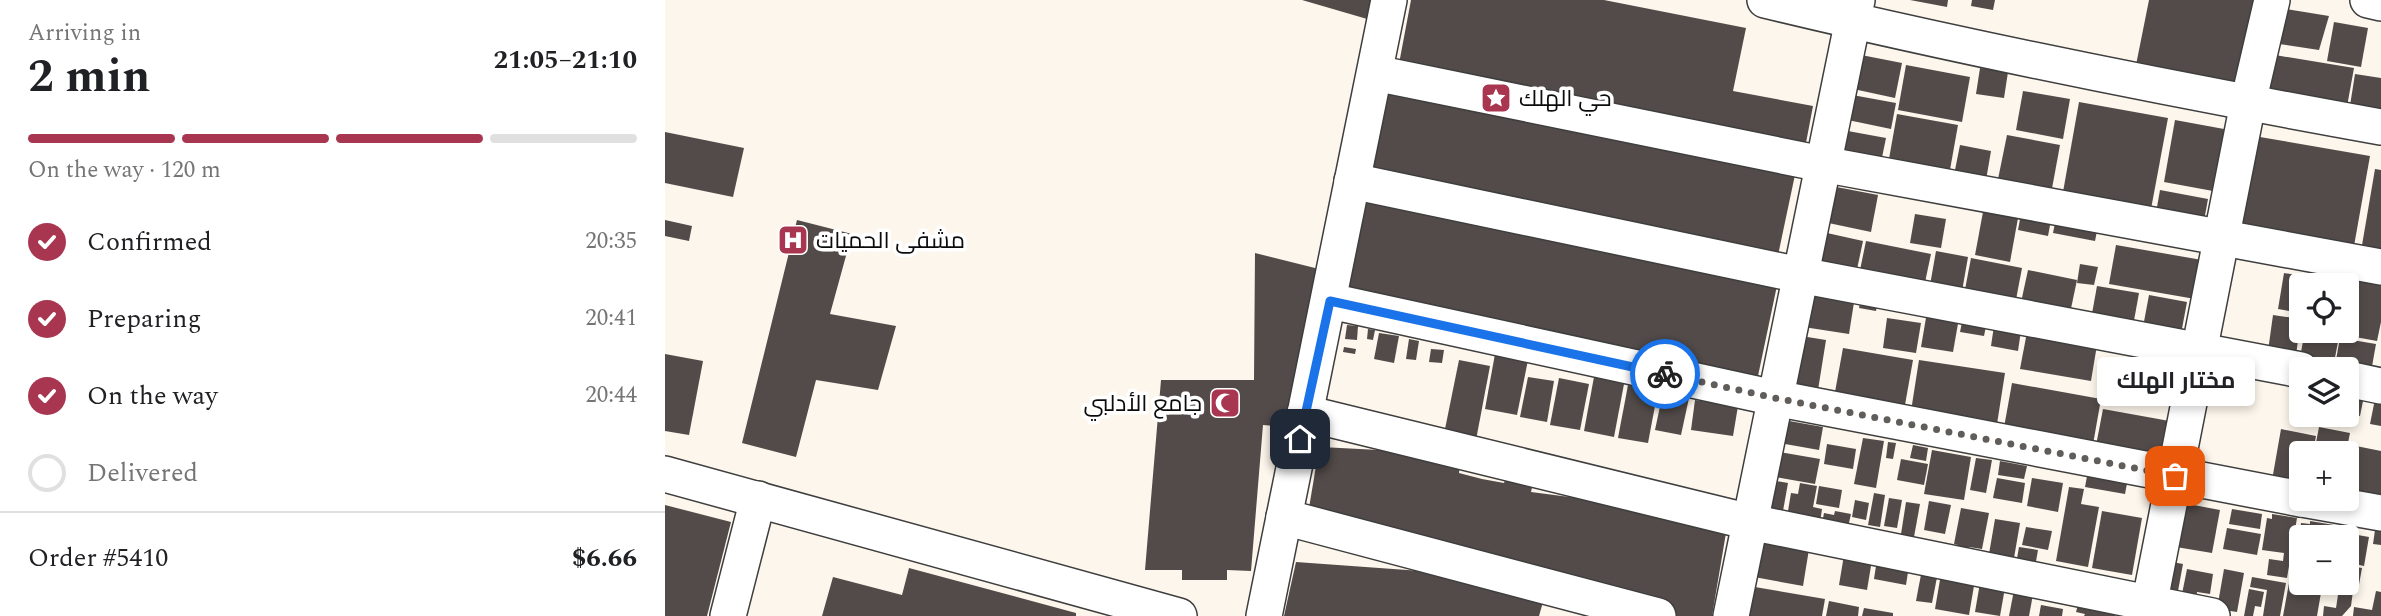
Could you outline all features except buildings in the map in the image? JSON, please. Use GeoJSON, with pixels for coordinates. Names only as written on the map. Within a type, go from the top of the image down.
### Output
{"type":"FeatureCollection","features":[{"type":"Feature","properties":{"kind":"street"},"geometry":{"type":"LineString","coordinates":[[1264,616],[1389,0]]}},
{"type":"Feature","properties":{"kind":"street"},"geometry":{"type":"LineString","coordinates":[[1765,0],[1855,10],[2248,103],[2381,127]]}},
{"type":"Feature","properties":{"kind":"street"},"geometry":{"type":"LineString","coordinates":[[2148,610],[2248,103],[2272,0]]}},
{"type":"Feature","properties":{"kind":"street"},"geometry":{"type":"LineString","coordinates":[[2368,0],[2381,3]]}},
{"type":"Feature","properties":{"kind":"street"},"geometry":{"type":"LineString","coordinates":[[1731,616],[1855,10]]}},
{"type":"Feature","properties":{"kind":"street"},"geometry":{"type":"LineString","coordinates":[[1375,73],[1822,164],[2381,267]]}},
{"type":"Feature","properties":{"kind":"street"},"geometry":{"type":"LineString","coordinates":[[1352,181],[1800,275],[2289,368]]}},
{"type":"Feature","properties":{"kind":"street"},"geometry":{"type":"LineString","coordinates":[[1330,301],[1775,398],[2289,497]]}},
{"type":"Feature","properties":{"kind":"street"},"geometry":{"type":"LineString","coordinates":[[2359,381],[2381,386]]}},
{"type":"Feature","properties":{"kind":"street"},"geometry":{"type":"LineString","coordinates":[[1305,413],[1750,522],[2148,610],[2212,616]]}},
{"type":"Feature","properties":{"kind":"street"},"geometry":{"type":"LineString","coordinates":[[665,474],[1179,616]]}},
{"type":"Feature","properties":{"kind":"street"},"geometry":{"type":"LineString","coordinates":[[728,616],[758,499]]}},
{"type":"Feature","properties":{"kind":"street"},"geometry":{"type":"LineString","coordinates":[[2359,509],[2381,513]]}},
{"type":"Feature","properties":{"kind":"street"},"geometry":{"type":"LineString","coordinates":[[1285,517],[1658,616]]}},
{"type":"Feature","properties":{"kind":"way so far"},"geometry":{"type":"LineString","coordinates":[[1665,374],[2175,476]]}},
{"type":"Feature","properties":{"kind":"place","name":"حي الهلك"},"geometry":{"type":"Point","coordinates":[1496,98]}},
{"type":"Feature","properties":{"kind":"place","name":"مشفى الحميات"},"geometry":{"type":"Point","coordinates":[793,240]}},
{"type":"Feature","properties":{"kind":"place","name":"جامع الأدلبي"},"geometry":{"type":"Point","coordinates":[1225,403]}},
{"type":"Feature","properties":{"kind":"place","name":"مختار الهلك"},"geometry":{"type":"Point","coordinates":[2175,476]}},
{"type":"Feature","properties":{"kind":"route"},"geometry":{"type":"LineString","coordinates":[[1300,439],[1330,301],[1665,374]]}}]}
